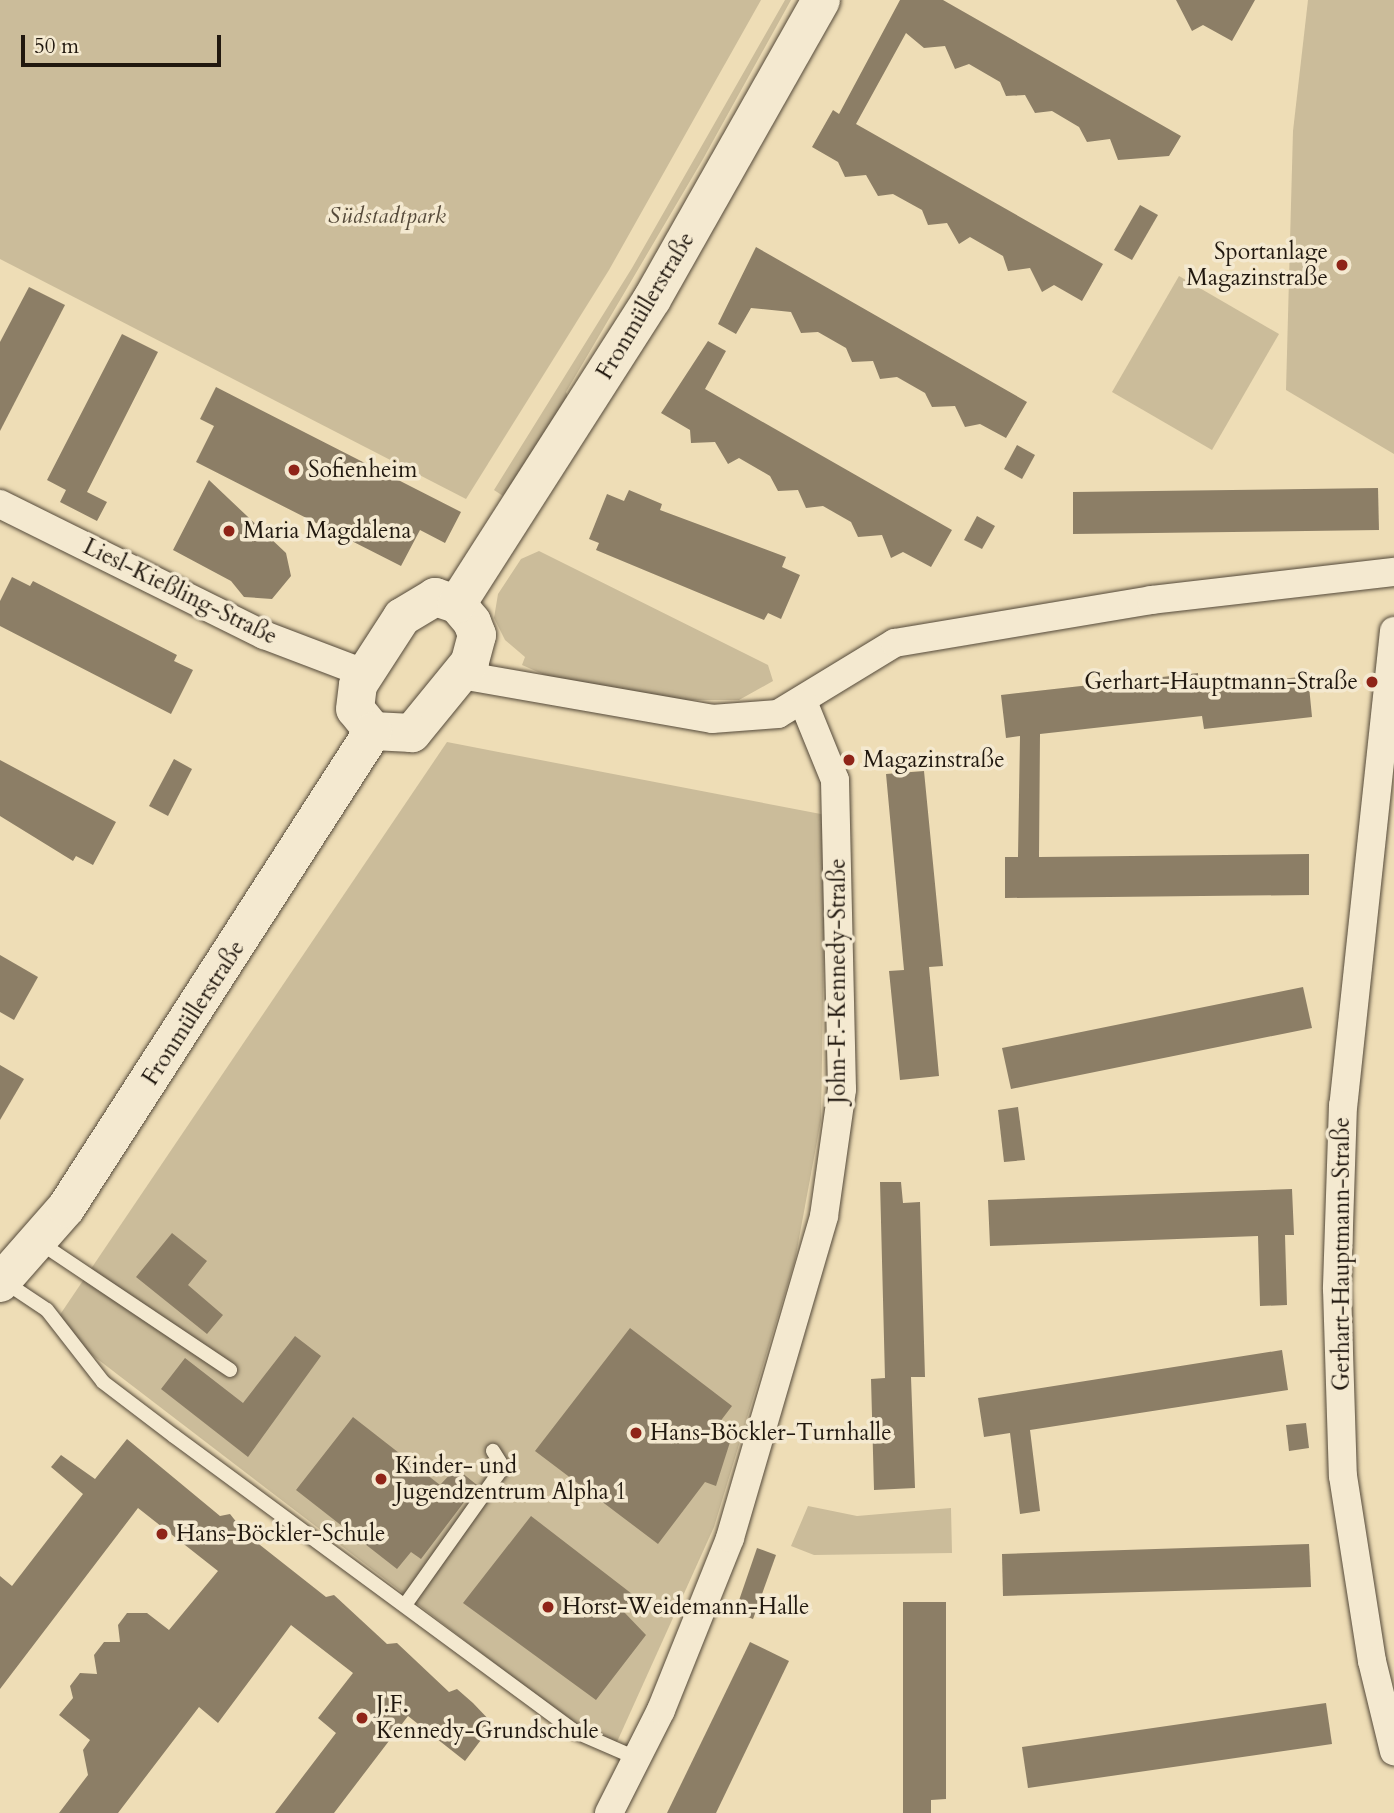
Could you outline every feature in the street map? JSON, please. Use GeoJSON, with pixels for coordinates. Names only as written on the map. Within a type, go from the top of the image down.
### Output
{"type":"FeatureCollection","features":[{"type":"Feature","properties":{"kind":"main road","name":"Fronmüllerstraße"},"geometry":{"type":"LineString","coordinates":[[457,604],[652,299],[821,0]]}},
{"type":"Feature","properties":{"kind":"main road"},"geometry":{"type":"LineString","coordinates":[[435,597],[457,604],[477,635],[461,675],[412,733],[373,731],[355,709],[364,673],[412,607],[435,597]]}},
{"type":"Feature","properties":{"kind":"main road","name":"Fronmüllerstraße"},"geometry":{"type":"LineString","coordinates":[[1,1282],[38,1242],[73,1197],[373,731]]}},
{"type":"Feature","properties":{"kind":"street","name":"Liesl-Kießling-Straße"},"geometry":{"type":"LineString","coordinates":[[0,504],[264,635],[364,673]]}},
{"type":"Feature","properties":{"kind":"street"},"geometry":{"type":"LineString","coordinates":[[461,675],[712,719],[778,715],[804,704],[895,643],[1151,600],[1394,572]]}},
{"type":"Feature","properties":{"kind":"street","name":"Gerhart-Hauptmann-Straße"},"geometry":{"type":"LineString","coordinates":[[1394,631],[1343,1105],[1337,1289],[1343,1476],[1372,1661],[1394,1751]]}},
{"type":"Feature","properties":{"kind":"street","name":"John-F.-Kennedy-Straße"},"geometry":{"type":"LineString","coordinates":[[609,1813],[636,1758],[730,1538],[824,1216],[842,1089],[835,780],[804,704]]}},
{"type":"Feature","properties":{"kind":"lane"},"geometry":{"type":"LineString","coordinates":[[38,1242],[230,1370]]}},
{"type":"Feature","properties":{"kind":"lane"},"geometry":{"type":"LineString","coordinates":[[1,1282],[47,1310],[103,1382],[574,1731],[636,1758]]}},
{"type":"Feature","properties":{"kind":"lane"},"geometry":{"type":"LineString","coordinates":[[405,1605],[503,1467],[493,1451]]}},
{"type":"Feature","properties":{"kind":"green space","name":"Südstadtpark"},"geometry":{"type":"Polygon","coordinates":[[[0,0],[761,0],[609,270],[466,499],[0,259],[0,0]]]}},
{"type":"Feature","properties":{"kind":"green space"},"geometry":{"type":"Polygon","coordinates":[[[785,0],[791,0],[703,159],[566,392],[569,400],[503,496],[494,490],[632,268],[785,0]]]}},
{"type":"Feature","properties":{"kind":"green space","name":"Sportanlage Magazinstraße"},"geometry":{"type":"Polygon","coordinates":[[[1308,0],[1394,0],[1394,454],[1286,390],[1293,131],[1308,0]]]}},
{"type":"Feature","properties":{"kind":"green space"},"geometry":{"type":"Polygon","coordinates":[[[1179,276],[1279,334],[1212,450],[1112,392],[1179,276]]]}},
{"type":"Feature","properties":{"kind":"green space"},"geometry":{"type":"Polygon","coordinates":[[[539,551],[768,665],[773,681],[739,700],[683,700],[563,683],[522,665],[525,657],[505,640],[494,618],[498,594],[521,559],[539,551]]]}},
{"type":"Feature","properties":{"kind":"green space"},"geometry":{"type":"Polygon","coordinates":[[[447,742],[826,815],[821,1120],[795,1260],[714,1527],[612,1753],[53,1325],[447,742]]]}},
{"type":"Feature","properties":{"kind":"green space"},"geometry":{"type":"Polygon","coordinates":[[[808,1506],[857,1516],[951,1508],[952,1553],[814,1555],[791,1546],[808,1506]]]}},
{"type":"Feature","properties":{"kind":"building"},"geometry":{"type":"Polygon","coordinates":[[[900,0],[943,0],[1181,136],[1169,156],[1118,160],[1110,139],[1087,142],[1079,127],[1052,111],[1035,113],[1025,95],[1006,96],[1000,82],[969,64],[955,69],[945,46],[924,48],[906,33],[856,124],[1103,264],[1082,301],[1054,285],[1042,292],[1030,268],[1008,271],[1003,256],[970,237],[959,244],[947,223],[928,225],[922,210],[893,194],[878,196],[866,175],[845,177],[838,162],[812,147],[833,110],[839,114],[900,0]]]}},
{"type":"Feature","properties":{"kind":"building"},"geometry":{"type":"Polygon","coordinates":[[[1176,0],[1255,0],[1232,41],[1203,25],[1192,31],[1176,0]]]}},
{"type":"Feature","properties":{"kind":"building"},"geometry":{"type":"Polygon","coordinates":[[[1140,205],[1158,215],[1132,260],[1114,250],[1140,205]]]}},
{"type":"Feature","properties":{"kind":"building"},"geometry":{"type":"Polygon","coordinates":[[[756,247],[1027,402],[1006,438],[980,424],[965,427],[955,406],[932,407],[925,393],[897,377],[880,379],[873,361],[852,362],[846,348],[818,332],[801,333],[791,312],[751,308],[736,334],[718,324],[756,247]]]}},
{"type":"Feature","properties":{"kind":"building"},"geometry":{"type":"Polygon","coordinates":[[[29,287],[65,305],[0,431],[0,342],[29,287]]]}},
{"type":"Feature","properties":{"kind":"building"},"geometry":{"type":"Polygon","coordinates":[[[122,334],[158,352],[87,492],[107,502],[97,521],[60,502],[66,490],[47,480],[122,334]]]}},
{"type":"Feature","properties":{"kind":"building"},"geometry":{"type":"Polygon","coordinates":[[[708,341],[726,351],[705,389],[952,530],[931,567],[903,552],[891,558],[882,535],[858,537],[851,522],[823,506],[806,508],[798,490],[778,491],[770,476],[739,458],[728,464],[715,442],[691,443],[690,430],[661,413],[708,341]]]}},
{"type":"Feature","properties":{"kind":"building","name":"Sofienheim"},"geometry":{"type":"Polygon","coordinates":[[[216,387],[461,512],[445,543],[420,530],[401,566],[196,462],[214,426],[200,419],[216,387]]]}},
{"type":"Feature","properties":{"kind":"building"},"geometry":{"type":"Polygon","coordinates":[[[1017,445],[1035,455],[1022,479],[1004,469],[1017,445]]]}},
{"type":"Feature","properties":{"kind":"building","name":"Maria Magdalena"},"geometry":{"type":"Polygon","coordinates":[[[209,480],[286,553],[291,576],[272,599],[244,597],[231,581],[173,550],[209,480]]]}},
{"type":"Feature","properties":{"kind":"building"},"geometry":{"type":"Polygon","coordinates":[[[1378,488],[1379,530],[1073,534],[1073,492],[1378,488]]]}},
{"type":"Feature","properties":{"kind":"building"},"geometry":{"type":"Polygon","coordinates":[[[629,490],[662,504],[660,510],[786,557],[782,567],[800,575],[781,619],[768,613],[764,620],[596,550],[599,543],[589,539],[607,494],[624,501],[629,490]]]}},
{"type":"Feature","properties":{"kind":"building"},"geometry":{"type":"Polygon","coordinates":[[[977,516],[995,526],[982,549],[964,540],[977,516]]]}},
{"type":"Feature","properties":{"kind":"building"},"geometry":{"type":"Polygon","coordinates":[[[12,577],[30,586],[33,581],[177,655],[174,661],[193,670],[171,714],[0,626],[0,601],[12,577]]]}},
{"type":"Feature","properties":{"kind":"building"},"geometry":{"type":"Polygon","coordinates":[[[1198,673],[1199,688],[1308,676],[1312,717],[1204,729],[1202,716],[1040,734],[1039,857],[1309,854],[1309,895],[1005,898],[1005,857],[1018,857],[1020,736],[1006,738],[1001,695],[1198,673]]]}},
{"type":"Feature","properties":{"kind":"building"},"geometry":{"type":"Polygon","coordinates":[[[174,759],[192,769],[168,816],[149,806],[174,759]]]}},
{"type":"Feature","properties":{"kind":"building"},"geometry":{"type":"Polygon","coordinates":[[[0,760],[116,822],[93,865],[76,856],[73,861],[0,816],[0,760]]]}},
{"type":"Feature","properties":{"kind":"building"},"geometry":{"type":"Polygon","coordinates":[[[924,771],[943,966],[929,967],[939,1076],[900,1080],[889,971],[904,970],[886,774],[924,771]]]}},
{"type":"Feature","properties":{"kind":"building"},"geometry":{"type":"Polygon","coordinates":[[[0,955],[38,977],[14,1020],[0,1012],[0,955]]]}},
{"type":"Feature","properties":{"kind":"building"},"geometry":{"type":"Polygon","coordinates":[[[1303,987],[1312,1028],[1011,1089],[1002,1048],[1303,987]]]}},
{"type":"Feature","properties":{"kind":"building"},"geometry":{"type":"Polygon","coordinates":[[[0,1065],[24,1079],[0,1120],[0,1065]]]}},
{"type":"Feature","properties":{"kind":"building"},"geometry":{"type":"Polygon","coordinates":[[[1018,1107],[1025,1160],[1004,1162],[998,1110],[1018,1107]]]}},
{"type":"Feature","properties":{"kind":"building"},"geometry":{"type":"Polygon","coordinates":[[[880,1182],[901,1182],[903,1203],[920,1202],[925,1377],[911,1377],[915,1488],[874,1490],[871,1379],[885,1378],[880,1182]]]}},
{"type":"Feature","properties":{"kind":"building"},"geometry":{"type":"Polygon","coordinates":[[[1292,1189],[1294,1235],[1285,1235],[1287,1305],[1260,1306],[1258,1236],[990,1246],[988,1200],[1292,1189]]]}},
{"type":"Feature","properties":{"kind":"building"},"geometry":{"type":"Polygon","coordinates":[[[172,1233],[207,1261],[188,1285],[223,1315],[207,1334],[136,1277],[172,1233]]]}},
{"type":"Feature","properties":{"kind":"building","name":"Hans-Böckler-Turnhalle"},"geometry":{"type":"Polygon","coordinates":[[[630,1328],[732,1406],[716,1427],[731,1439],[716,1486],[705,1482],[658,1544],[535,1451],[630,1328]]]}},
{"type":"Feature","properties":{"kind":"building"},"geometry":{"type":"Polygon","coordinates":[[[295,1336],[321,1356],[248,1457],[161,1389],[185,1358],[243,1403],[295,1336]]]}},
{"type":"Feature","properties":{"kind":"building"},"geometry":{"type":"Polygon","coordinates":[[[1282,1350],[1288,1390],[1030,1430],[1040,1511],[1020,1514],[1010,1433],[984,1437],[978,1398],[1282,1350]]]}},
{"type":"Feature","properties":{"kind":"building"},"geometry":{"type":"Polygon","coordinates":[[[353,1417],[440,1485],[456,1468],[477,1485],[421,1559],[411,1552],[397,1569],[296,1490],[353,1417]]]}},
{"type":"Feature","properties":{"kind":"building"},"geometry":{"type":"Polygon","coordinates":[[[1306,1423],[1309,1448],[1289,1451],[1286,1425],[1306,1423]]]}},
{"type":"Feature","properties":{"kind":"building"},"geometry":{"type":"Polygon","coordinates":[[[127,1439],[220,1516],[230,1514],[246,1534],[326,1597],[334,1595],[387,1644],[397,1643],[449,1692],[457,1689],[473,1703],[493,1724],[465,1761],[408,1716],[334,1813],[275,1813],[336,1733],[318,1718],[353,1673],[291,1625],[218,1723],[199,1707],[118,1813],[59,1813],[88,1775],[83,1750],[90,1740],[59,1715],[73,1698],[70,1686],[80,1673],[97,1674],[94,1655],[104,1642],[120,1642],[118,1625],[127,1613],[147,1613],[169,1630],[218,1571],[138,1508],[0,1689],[0,1576],[12,1586],[83,1494],[51,1467],[61,1455],[95,1479],[127,1439]]]}},
{"type":"Feature","properties":{"kind":"building","name":"Horst-Weidemann-Halle"},"geometry":{"type":"Polygon","coordinates":[[[531,1516],[636,1597],[624,1612],[646,1635],[596,1700],[463,1603],[531,1516]]]}},
{"type":"Feature","properties":{"kind":"building"},"geometry":{"type":"Polygon","coordinates":[[[1309,1544],[1311,1587],[1003,1596],[1002,1554],[1309,1544]]]}},
{"type":"Feature","properties":{"kind":"building"},"geometry":{"type":"Polygon","coordinates":[[[757,1548],[776,1555],[753,1619],[735,1612],[757,1548]]]}},
{"type":"Feature","properties":{"kind":"building"},"geometry":{"type":"Polygon","coordinates":[[[903,1602],[946,1602],[946,1799],[931,1800],[931,1813],[903,1813],[903,1602]]]}},
{"type":"Feature","properties":{"kind":"building"},"geometry":{"type":"Polygon","coordinates":[[[750,1642],[789,1661],[716,1813],[667,1813],[750,1642]]]}},
{"type":"Feature","properties":{"kind":"building"},"geometry":{"type":"Polygon","coordinates":[[[1326,1703],[1332,1744],[1028,1788],[1022,1747],[1326,1703]]]}},
{"type":"Feature","properties":{"kind":"place","name":"Sportanlage Magazinstraße"},"geometry":{"type":"Point","coordinates":[1342,265]}},
{"type":"Feature","properties":{"kind":"place","name":"Sofienheim"},"geometry":{"type":"Point","coordinates":[294,470]}},
{"type":"Feature","properties":{"kind":"place","name":"Maria Magdalena"},"geometry":{"type":"Point","coordinates":[229,531]}},
{"type":"Feature","properties":{"kind":"place","name":"Gerhart-Hauptmann-Straße"},"geometry":{"type":"Point","coordinates":[1372,682]}},
{"type":"Feature","properties":{"kind":"place","name":"Magazinstraße"},"geometry":{"type":"Point","coordinates":[849,760]}},
{"type":"Feature","properties":{"kind":"place","name":"Hans-Böckler-Turnhalle"},"geometry":{"type":"Point","coordinates":[636,1433]}},
{"type":"Feature","properties":{"kind":"place","name":"Kinder- und Jugendzentrum Alpha 1"},"geometry":{"type":"Point","coordinates":[381,1479]}},
{"type":"Feature","properties":{"kind":"place","name":"Hans-Böckler-Schule"},"geometry":{"type":"Point","coordinates":[162,1534]}},
{"type":"Feature","properties":{"kind":"place","name":"Horst-Weidemann-Halle"},"geometry":{"type":"Point","coordinates":[548,1607]}},
{"type":"Feature","properties":{"kind":"place","name":"J.F. Kennedy-Grundschule"},"geometry":{"type":"Point","coordinates":[362,1718]}}]}
